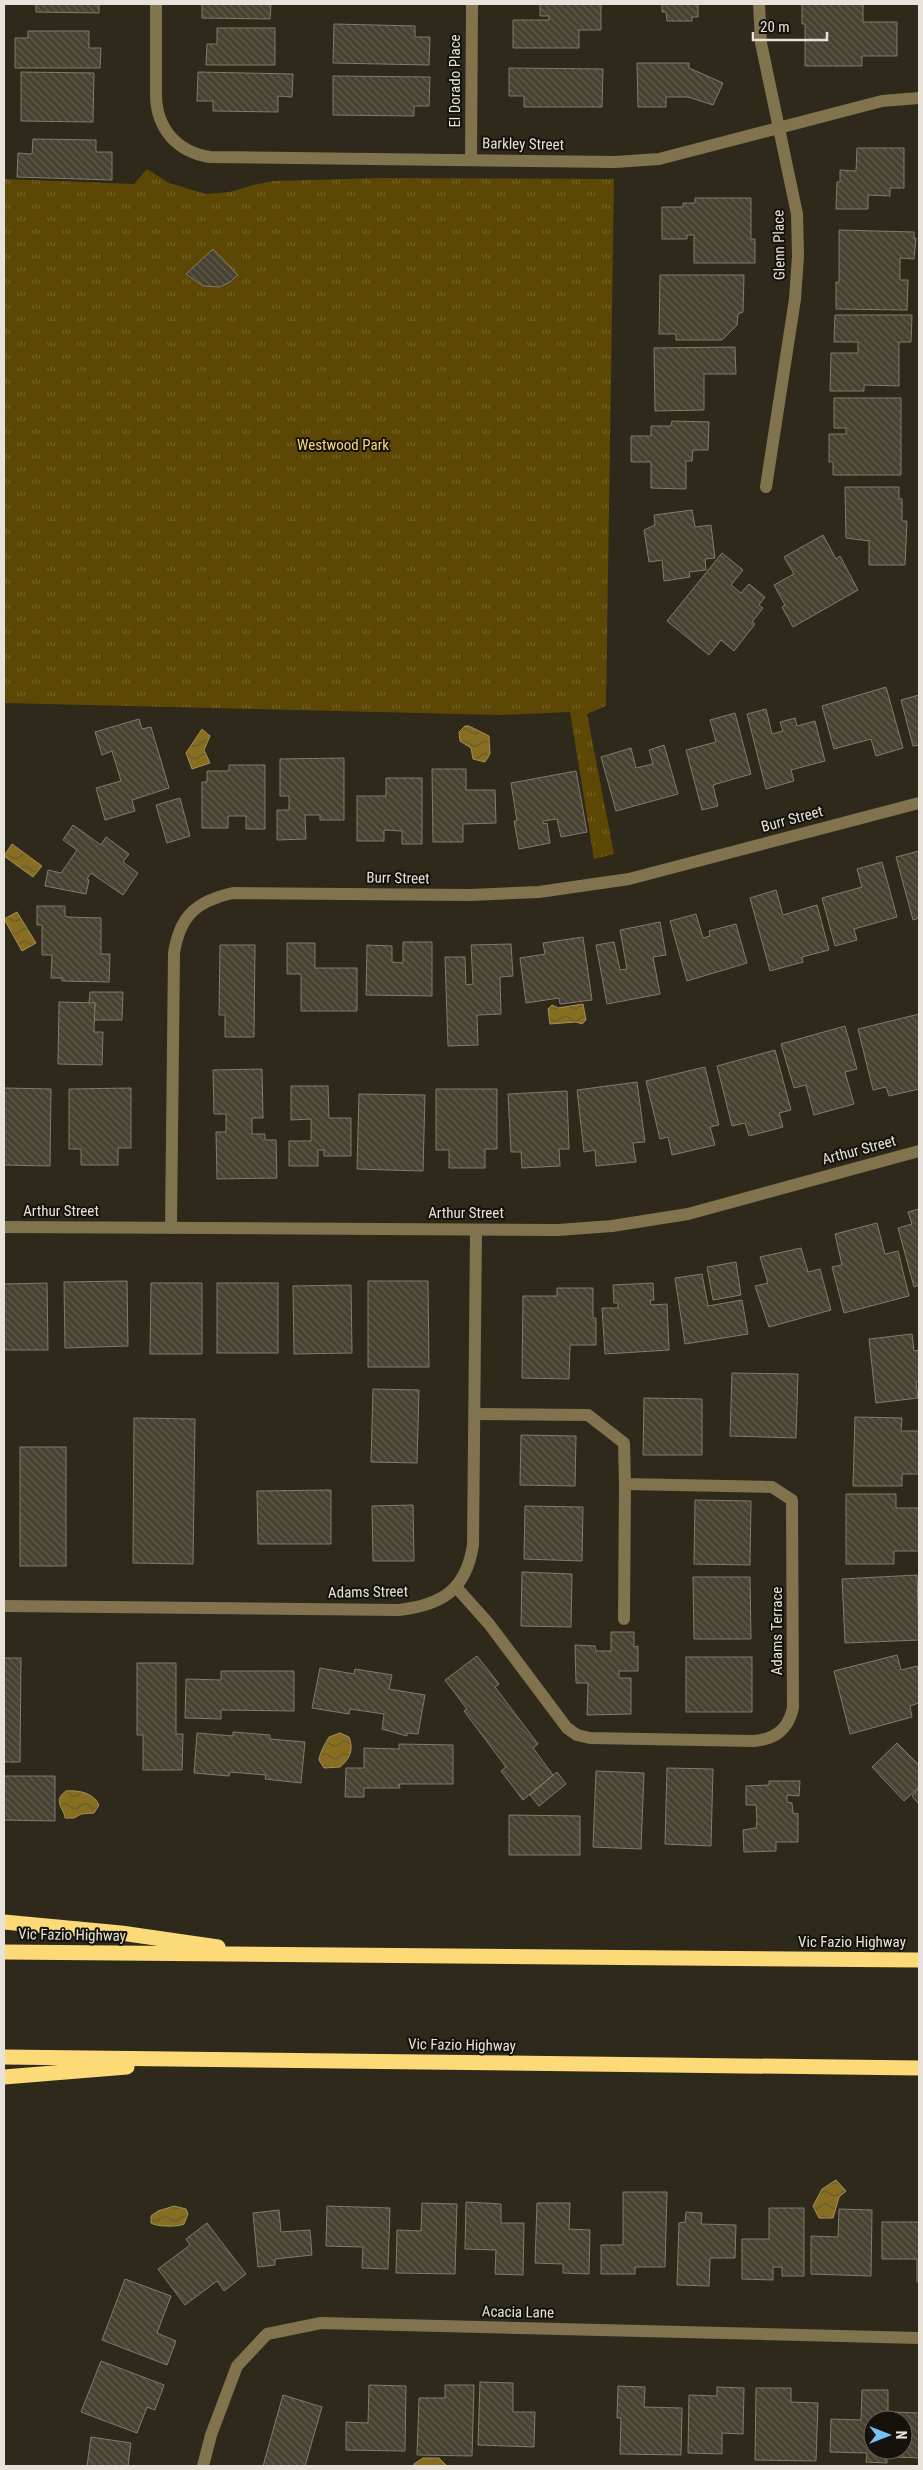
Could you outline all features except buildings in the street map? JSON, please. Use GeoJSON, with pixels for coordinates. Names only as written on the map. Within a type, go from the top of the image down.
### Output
{"type":"FeatureCollection","features":[{"type":"Feature","properties":{"kind":"highway"},"geometry":{"type":"LineString","coordinates":[[4,1922],[121,1933],[281,1956]]}},
{"type":"Feature","properties":{"kind":"highway","name":"Vic Fazio Highway"},"geometry":{"type":"LineString","coordinates":[[4,1952],[281,1956],[919,1960]]}},
{"type":"Feature","properties":{"kind":"highway","name":"Vic Fazio Highway"},"geometry":{"type":"LineString","coordinates":[[4,2057],[919,2068]]}},
{"type":"Feature","properties":{"kind":"highway"},"geometry":{"type":"LineString","coordinates":[[4,2077],[220,2060]]}},
{"type":"Feature","properties":{"kind":"street","name":"Barkley Street"},"geometry":{"type":"LineString","coordinates":[[156,4],[156,109],[165,130],[177,144],[189,152],[200,155],[615,162],[659,159],[882,101],[919,98]]}},
{"type":"Feature","properties":{"kind":"street","name":"El Dorado Place"},"geometry":{"type":"LineString","coordinates":[[471,159],[472,4]]}},
{"type":"Feature","properties":{"kind":"street","name":"Glenn Place"},"geometry":{"type":"LineString","coordinates":[[759,4],[761,43],[797,214],[798,256],[795,299],[766,487]]}},
{"type":"Feature","properties":{"kind":"street","name":"Burr Street"},"geometry":{"type":"LineString","coordinates":[[171,1228],[174,952],[183,920],[215,897],[233,893],[470,895],[539,892],[629,879],[919,803]]}},
{"type":"Feature","properties":{"kind":"street","name":"Arthur Street"},"geometry":{"type":"LineString","coordinates":[[4,1226],[558,1230],[650,1221],[688,1214],[919,1151]]}},
{"type":"Feature","properties":{"kind":"street","name":"Adams Street"},"geometry":{"type":"LineString","coordinates":[[4,1606],[399,1610],[432,1604],[444,1597],[456,1587],[467,1572],[473,1545],[476,1230]]}},
{"type":"Feature","properties":{"kind":"street"},"geometry":{"type":"LineString","coordinates":[[475,1414],[588,1415],[624,1443],[624,1618]]}},
{"type":"Feature","properties":{"kind":"street","name":"Adams Terrace"},"geometry":{"type":"LineString","coordinates":[[456,1587],[489,1624],[567,1728],[577,1735],[590,1738],[754,1741],[775,1736],[783,1730],[791,1719],[793,1708],[792,1500],[772,1487],[625,1484]]}},
{"type":"Feature","properties":{"kind":"street","name":"Acacia Lane"},"geometry":{"type":"LineString","coordinates":[[203,2466],[211,2434],[236,2366],[268,2334],[321,2323],[919,2338]]}},
{"type":"Feature","properties":{"kind":"green space","name":"Westwood Park"},"geometry":{"type":"Polygon","coordinates":[[[147,169],[169,183],[206,194],[230,192],[273,181],[381,178],[614,179],[606,706],[587,714],[614,854],[594,859],[570,712],[500,715],[4,703],[4,179],[134,184],[147,169]]]}},
{"type":"Feature","properties":{"kind":"water"},"geometry":{"type":"Polygon","coordinates":[[[465,726],[469,726],[489,736],[490,754],[485,762],[473,759],[471,748],[460,741],[459,732],[465,726]]]}},
{"type":"Feature","properties":{"kind":"water"},"geometry":{"type":"Polygon","coordinates":[[[202,729],[210,736],[204,750],[210,763],[192,769],[186,753],[202,729]]]}},
{"type":"Feature","properties":{"kind":"water"},"geometry":{"type":"Polygon","coordinates":[[[12,844],[42,866],[33,877],[4,856],[12,844]]]}},
{"type":"Feature","properties":{"kind":"water"},"geometry":{"type":"Polygon","coordinates":[[[17,912],[36,943],[22,951],[4,919],[17,912]]]}},
{"type":"Feature","properties":{"kind":"water"},"geometry":{"type":"Polygon","coordinates":[[[583,1004],[586,1020],[582,1024],[576,1022],[550,1024],[548,1009],[552,1005],[558,1008],[583,1004]]]}},
{"type":"Feature","properties":{"kind":"water"},"geometry":{"type":"Polygon","coordinates":[[[340,1733],[349,1737],[351,1750],[349,1757],[340,1767],[324,1768],[319,1760],[320,1754],[329,1737],[340,1733]]]}},
{"type":"Feature","properties":{"kind":"water"},"geometry":{"type":"Polygon","coordinates":[[[66,1791],[86,1793],[94,1798],[99,1805],[94,1813],[81,1814],[74,1818],[65,1818],[59,1801],[66,1791]]]}},
{"type":"Feature","properties":{"kind":"water"},"geometry":{"type":"Polygon","coordinates":[[[836,2180],[846,2191],[839,2197],[833,2218],[819,2218],[813,2206],[822,2189],[836,2180]]]}},
{"type":"Feature","properties":{"kind":"water"},"geometry":{"type":"Polygon","coordinates":[[[174,2206],[186,2209],[188,2214],[184,2224],[168,2226],[151,2223],[151,2216],[158,2211],[174,2206]]]}},
{"type":"Feature","properties":{"kind":"water"},"geometry":{"type":"Polygon","coordinates":[[[423,2458],[439,2458],[447,2466],[414,2466],[423,2458]]]}}]}
